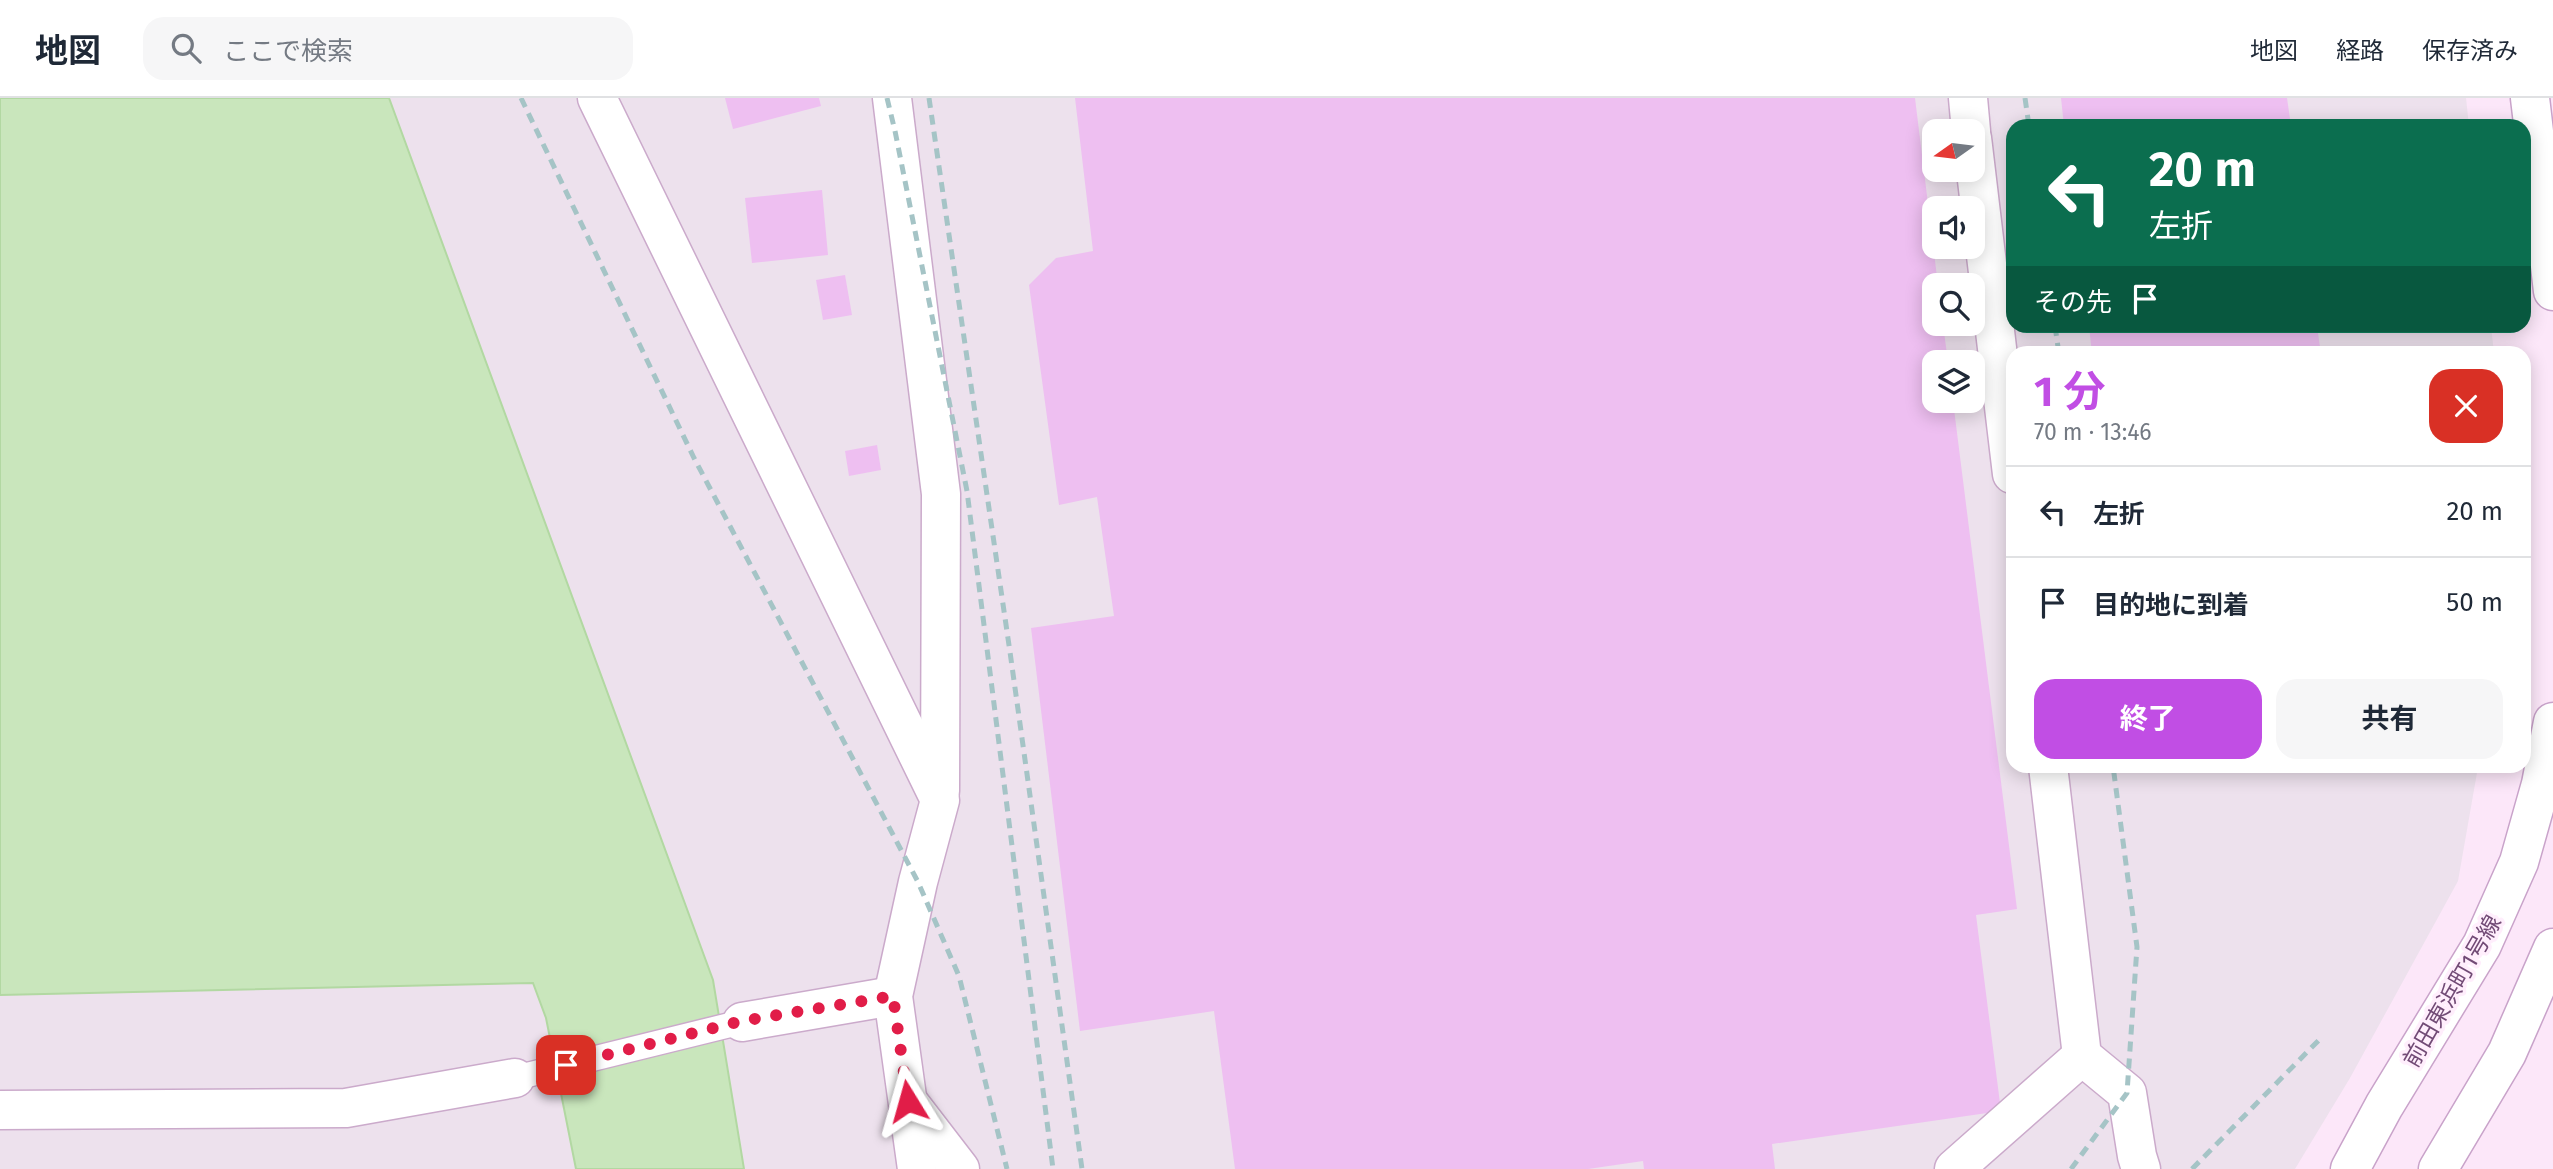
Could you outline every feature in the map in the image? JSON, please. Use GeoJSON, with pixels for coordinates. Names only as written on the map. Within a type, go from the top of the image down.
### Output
{"type":"FeatureCollection","features":[{"type":"Feature","properties":{"kind":"street"},"geometry":{"type":"LineString","coordinates":[[597,98],[940,800]]}},
{"type":"Feature","properties":{"kind":"street"},"geometry":{"type":"LineString","coordinates":[[892,98],[940,494],[940,800],[918,882],[893,996],[917,1169]]}},
{"type":"Feature","properties":{"kind":"street"},"geometry":{"type":"LineString","coordinates":[[1968,98],[1971,119]]}},
{"type":"Feature","properties":{"kind":"street"},"geometry":{"type":"LineString","coordinates":[[2530,98],[2553,291]]}},
{"type":"Feature","properties":{"kind":"street"},"geometry":{"type":"LineString","coordinates":[[1977,182],[2006,424]]}},
{"type":"Feature","properties":{"kind":"street","name":"前田東浜町1号線"},"geometry":{"type":"LineString","coordinates":[[2350,1169],[2384,1106],[2482,945],[2519,862],[2547,786],[2553,722]]}},
{"type":"Feature","properties":{"kind":"street"},"geometry":{"type":"LineString","coordinates":[[2049,773],[2082,1056],[2127,1093],[2141,1169]]}},
{"type":"Feature","properties":{"kind":"street"},"geometry":{"type":"LineString","coordinates":[[2438,1169],[2507,1053],[2553,948]]}},
{"type":"Feature","properties":{"kind":"street"},"geometry":{"type":"LineString","coordinates":[[742,1021],[893,996]]}},
{"type":"Feature","properties":{"kind":"street"},"geometry":{"type":"LineString","coordinates":[[1954,1169],[2082,1056]]}},
{"type":"Feature","properties":{"kind":"street"},"geometry":{"type":"LineString","coordinates":[[0,1110],[346,1108],[516,1078]]}},
{"type":"Feature","properties":{"kind":"street"},"geometry":{"type":"LineString","coordinates":[[908,1101],[960,1169]]}},
{"type":"Feature","properties":{"kind":"lane"},"geometry":{"type":"LineString","coordinates":[[516,1078],[742,1021]]}},
{"type":"Feature","properties":{"kind":"shaded area"},"geometry":{"type":"Polygon","coordinates":[[[0,98],[389,98],[713,980],[744,1169],[576,1169],[546,1018],[533,983],[0,995],[0,98]]]}},
{"type":"Feature","properties":{"kind":"shaded area"},"geometry":{"type":"Polygon","coordinates":[[[389,98],[2466,98],[2468,119],[2006,119],[2006,333],[2492,333],[2493,346],[2006,346],[2006,773],[2477,773],[2458,881],[2350,1078],[2295,1169],[0,1169],[0,995],[533,983],[546,1018],[712,980],[389,98]]]}},
{"type":"Feature","properties":{"kind":"building"},"geometry":{"type":"Polygon","coordinates":[[[725,98],[819,98],[821,106],[733,129],[725,98]]]}},
{"type":"Feature","properties":{"kind":"building"},"geometry":{"type":"Polygon","coordinates":[[[1075,98],[1915,98],[1922,155],[1922,182],[1925,182],[1927,196],[1922,196],[1922,259],[1935,259],[1937,273],[1922,273],[1922,336],[1945,336],[1946,350],[1922,350],[1922,413],[1955,413],[2017,909],[1976,915],[2001,1111],[1772,1144],[1775,1169],[1644,1169],[1643,1161],[1588,1169],[1235,1169],[1214,1011],[1080,1031],[1031,628],[1114,616],[1097,497],[1059,505],[1029,285],[1056,258],[1093,251],[1075,98]]]}},
{"type":"Feature","properties":{"kind":"building"},"geometry":{"type":"Polygon","coordinates":[[[2061,98],[2287,98],[2290,119],[2063,119],[2061,98]]]}},
{"type":"Feature","properties":{"kind":"building"},"geometry":{"type":"Polygon","coordinates":[[[822,190],[828,255],[752,263],[745,198],[822,190]]]}},
{"type":"Feature","properties":{"kind":"building"},"geometry":{"type":"Polygon","coordinates":[[[845,275],[852,315],[823,320],[816,280],[845,275]]]}},
{"type":"Feature","properties":{"kind":"building"},"geometry":{"type":"Polygon","coordinates":[[[2090,333],[2318,333],[2320,346],[2091,346],[2090,333]]]}},
{"type":"Feature","properties":{"kind":"building"},"geometry":{"type":"Polygon","coordinates":[[[877,445],[881,470],[849,476],[845,451],[877,445]]]}},
{"type":"Feature","properties":{"kind":"railway"},"geometry":{"type":"LineString","coordinates":[[521,98],[694,458],[918,882],[959,976],[1007,1169]]}},
{"type":"Feature","properties":{"kind":"railway"},"geometry":{"type":"LineString","coordinates":[[887,98],[967,491],[1053,1169]]}},
{"type":"Feature","properties":{"kind":"railway"},"geometry":{"type":"LineString","coordinates":[[929,98],[1082,1169]]}},
{"type":"Feature","properties":{"kind":"railway"},"geometry":{"type":"LineString","coordinates":[[2025,98],[2028,119]]}},
{"type":"Feature","properties":{"kind":"railway"},"geometry":{"type":"LineString","coordinates":[[2056,333],[2058,346]]}},
{"type":"Feature","properties":{"kind":"railway"},"geometry":{"type":"LineString","coordinates":[[2071,1169],[2127,1093],[2137,947],[2114,773]]}},
{"type":"Feature","properties":{"kind":"railway"},"geometry":{"type":"LineString","coordinates":[[2192,1169],[2320,1039]]}},
{"type":"Feature","properties":{"kind":"route"},"geometry":{"type":"LineString","coordinates":[[566,1065],[742,1021],[893,996],[908,1101]]}}]}
